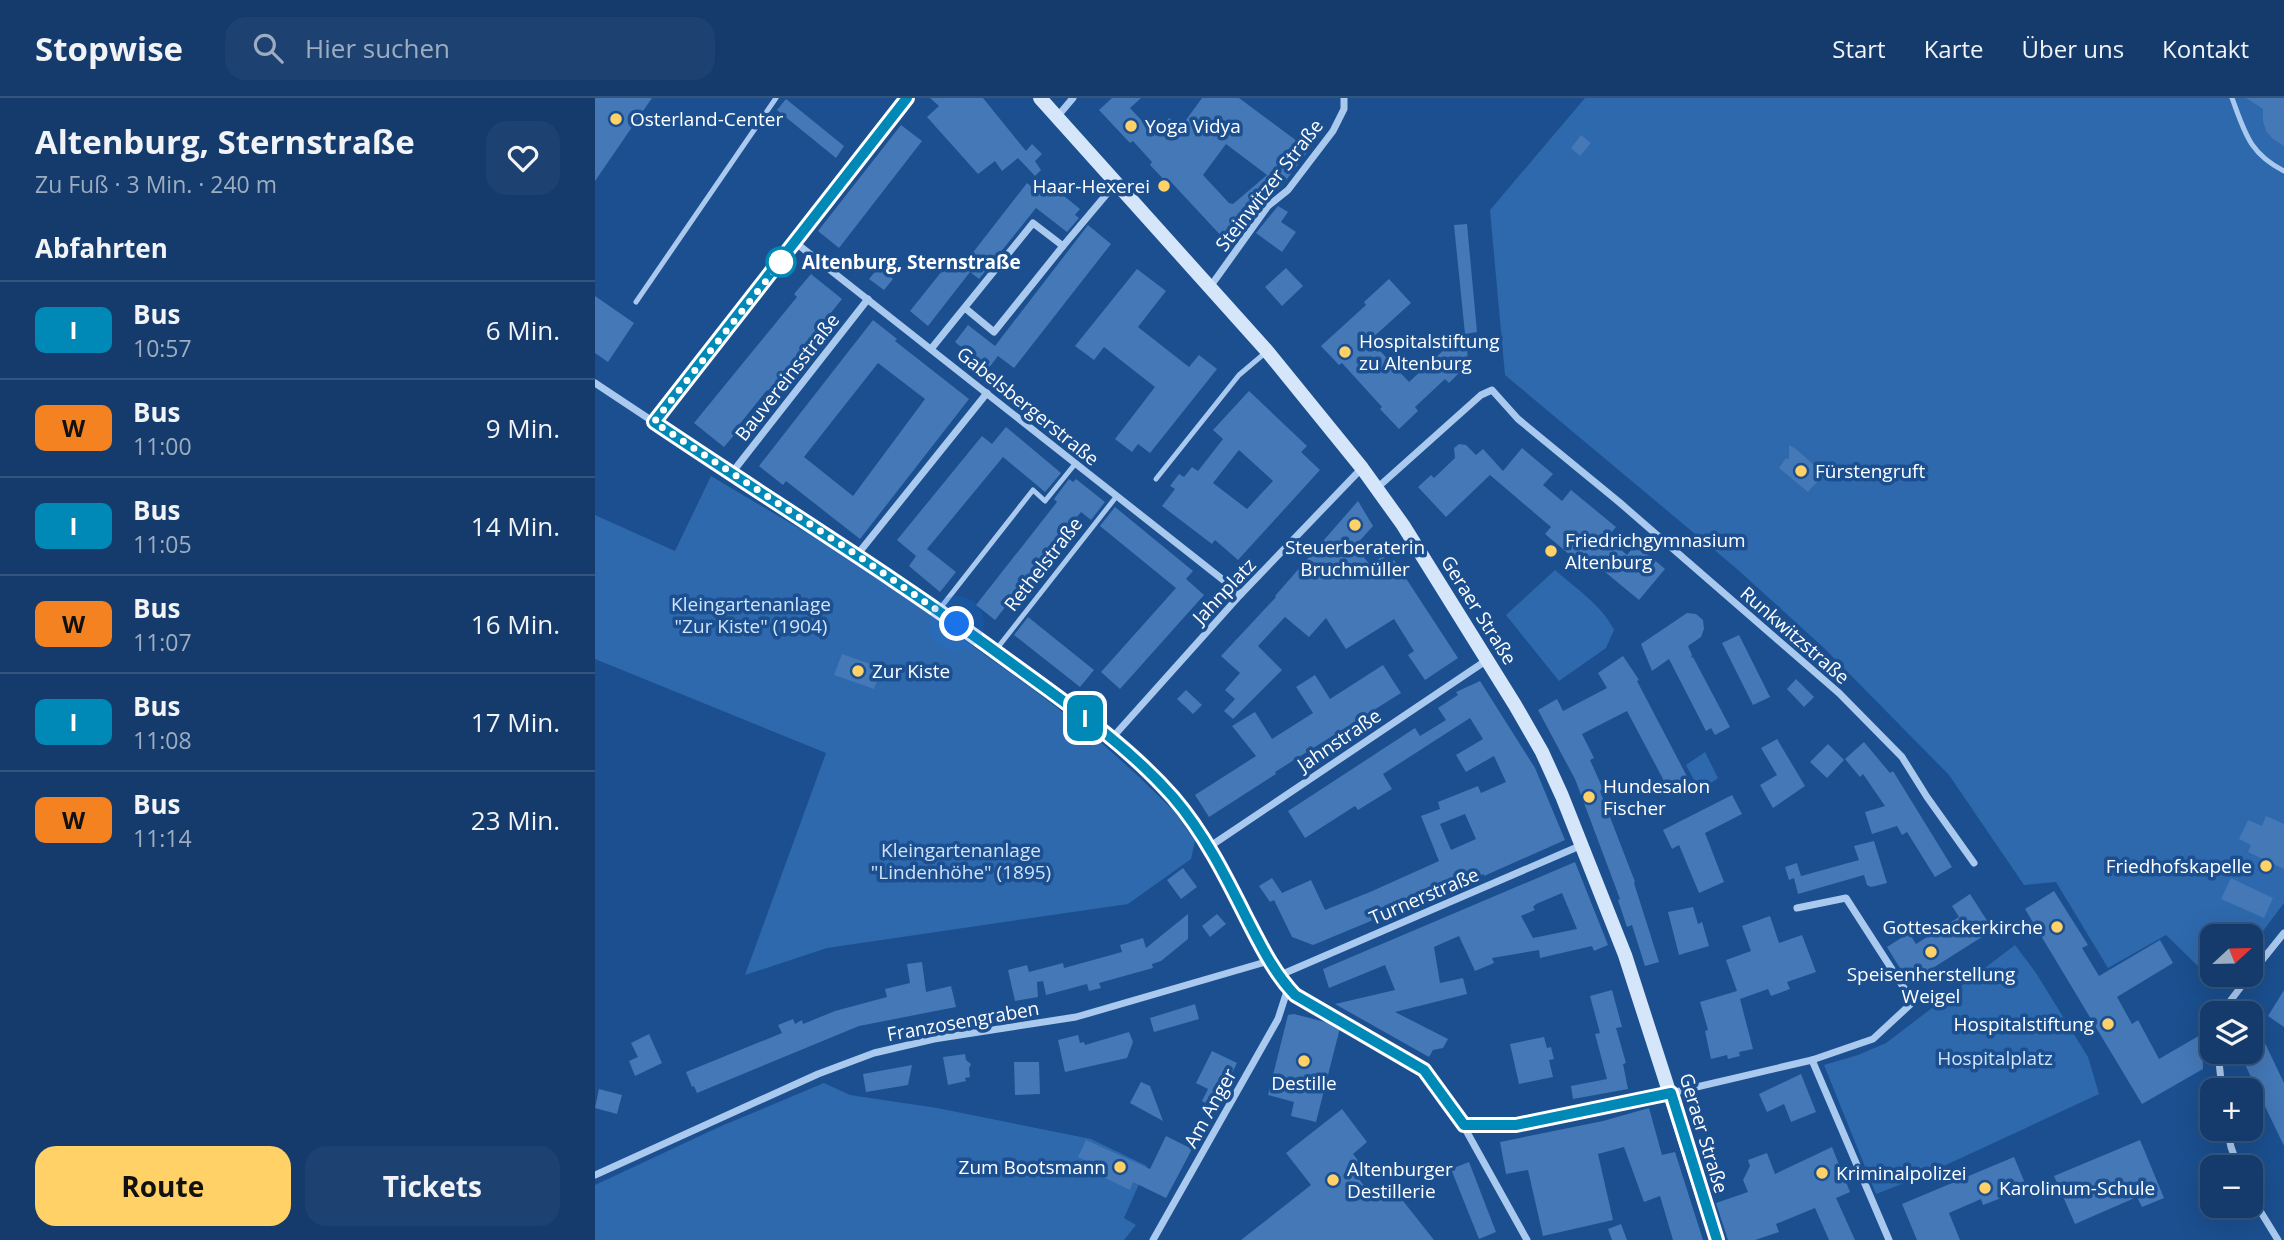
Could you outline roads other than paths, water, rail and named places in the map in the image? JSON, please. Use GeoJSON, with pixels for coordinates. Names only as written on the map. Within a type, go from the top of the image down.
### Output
{"type":"FeatureCollection","features":[{"type":"Feature","properties":{"kind":"main road","name":"Geraer Straße"},"geometry":{"type":"LineString","coordinates":[[1040,98],[1267,351],[1363,468],[1488,660],[1542,752],[1583,845],[1625,955],[1717,1240]]}},
{"type":"Feature","properties":{"kind":"street"},"geometry":{"type":"LineString","coordinates":[[654,422],[907,98]]}},
{"type":"Feature","properties":{"kind":"street"},"geometry":{"type":"LineString","coordinates":[[1057,117],[1073,98]]}},
{"type":"Feature","properties":{"kind":"street","name":"Steinwitzer Straße"},"geometry":{"type":"LineString","coordinates":[[1210,287],[1268,206],[1288,190],[1333,131],[1345,108],[1344,98]]}},
{"type":"Feature","properties":{"kind":"street"},"geometry":{"type":"LineString","coordinates":[[965,308],[994,332],[1116,183]]}},
{"type":"Feature","properties":{"kind":"street"},"geometry":{"type":"LineString","coordinates":[[930,349],[1033,223],[1063,246]]}},
{"type":"Feature","properties":{"kind":"street","name":"Gabelsbergerstraße"},"geometry":{"type":"LineString","coordinates":[[796,243],[1241,594]]}},
{"type":"Feature","properties":{"kind":"street","name":"Bauvereinsstraße"},"geometry":{"type":"LineString","coordinates":[[731,474],[868,299]]}},
{"type":"Feature","properties":{"kind":"street"},"geometry":{"type":"LineString","coordinates":[[595,383],[857,555],[995,651],[1112,738],[1173,797],[1209,847],[1269,961],[1288,988],[1295,995],[1424,1070],[1464,1125],[1527,1240]]}},
{"type":"Feature","properties":{"kind":"street","name":"Runkwitzstraße"},"geometry":{"type":"LineString","coordinates":[[1377,488],[1481,395],[1492,390],[1518,419],[1619,502],[1839,693],[1902,757],[1973,863]]}},
{"type":"Feature","properties":{"kind":"street"},"geometry":{"type":"LineString","coordinates":[[857,555],[987,393]]}},
{"type":"Feature","properties":{"kind":"street","name":"Jahnplatz"},"geometry":{"type":"LineString","coordinates":[[1112,738],[1241,594],[1363,468]]}},
{"type":"Feature","properties":{"kind":"street","name":"Jahnstraße"},"geometry":{"type":"LineString","coordinates":[[1209,847],[1488,660]]}},
{"type":"Feature","properties":{"kind":"street","name":"Turnerstraße"},"geometry":{"type":"LineString","coordinates":[[1278,976],[1583,845]]}},
{"type":"Feature","properties":{"kind":"street"},"geometry":{"type":"LineString","coordinates":[[1464,1125],[1516,1125],[1671,1093],[1812,1060],[1873,1039],[1913,1002],[1846,898],[1797,908]]}},
{"type":"Feature","properties":{"kind":"street"},"geometry":{"type":"LineString","coordinates":[[2263,958],[2284,933]]}},
{"type":"Feature","properties":{"kind":"street","name":"Franzosengraben"},"geometry":{"type":"LineString","coordinates":[[595,1175],[818,1074],[874,1054],[934,1038],[1076,1017],[1269,961]]}},
{"type":"Feature","properties":{"kind":"street","name":"Am Anger"},"geometry":{"type":"LineString","coordinates":[[1153,1240],[1278,1019],[1288,988]]}},
{"type":"Feature","properties":{"kind":"street"},"geometry":{"type":"LineString","coordinates":[[1812,1060],[1889,1240]]}},
{"type":"Feature","properties":{"kind":"street"},"geometry":{"type":"LineString","coordinates":[[2263,1216],[2278,1240]]}},
{"type":"Feature","properties":{"kind":"lane"},"geometry":{"type":"LineString","coordinates":[[636,302],[776,98]]}},
{"type":"Feature","properties":{"kind":"lane"},"geometry":{"type":"LineString","coordinates":[[2232,98],[2254,150],[2266,162],[2284,171]]}},
{"type":"Feature","properties":{"kind":"lane"},"geometry":{"type":"LineString","coordinates":[[1156,479],[1239,375],[1267,351]]}},
{"type":"Feature","properties":{"kind":"lane"},"geometry":{"type":"LineString","coordinates":[[938,611],[1033,490],[1045,500],[1075,464]]}},
{"type":"Feature","properties":{"kind":"lane","name":"Rethelstraße"},"geometry":{"type":"LineString","coordinates":[[995,651],[1116,497]]}},
{"type":"Feature","properties":{"kind":"place","name":"Osterland-Center"},"geometry":{"type":"Point","coordinates":[616,119]}},
{"type":"Feature","properties":{"kind":"place","name":"Yoga Vidya"},"geometry":{"type":"Point","coordinates":[1131,126]}},
{"type":"Feature","properties":{"kind":"place","name":"Haar-Hexerei"},"geometry":{"type":"Point","coordinates":[1164,186]}},
{"type":"Feature","properties":{"kind":"place","name":"Altenburg, Sternstraße"},"geometry":{"type":"Point","coordinates":[781,262]}},
{"type":"Feature","properties":{"kind":"place","name":"Hospitalstiftung zu Altenburg"},"geometry":{"type":"Point","coordinates":[1345,352]}},
{"type":"Feature","properties":{"kind":"place","name":"Fürstengruft"},"geometry":{"type":"Point","coordinates":[1801,471]}},
{"type":"Feature","properties":{"kind":"place","name":"Steuerberaterin Bruchmüller"},"geometry":{"type":"Point","coordinates":[1355,525]}},
{"type":"Feature","properties":{"kind":"place","name":"Friedrichgymnasium Altenburg"},"geometry":{"type":"Point","coordinates":[1551,551]}},
{"type":"Feature","properties":{"kind":"place","name":"Zur Kiste"},"geometry":{"type":"Point","coordinates":[858,671]}},
{"type":"Feature","properties":{"kind":"place","name":"Hundesalon Fischer"},"geometry":{"type":"Point","coordinates":[1589,797]}},
{"type":"Feature","properties":{"kind":"place","name":"Friedhofskapelle"},"geometry":{"type":"Point","coordinates":[2266,866]}},
{"type":"Feature","properties":{"kind":"place","name":"Gottesackerkirche"},"geometry":{"type":"Point","coordinates":[2057,927]}},
{"type":"Feature","properties":{"kind":"place","name":"Speisenherstellung Weigel"},"geometry":{"type":"Point","coordinates":[1931,952]}},
{"type":"Feature","properties":{"kind":"place","name":"Hospitalstiftung"},"geometry":{"type":"Point","coordinates":[2108,1024]}},
{"type":"Feature","properties":{"kind":"place","name":"Destille"},"geometry":{"type":"Point","coordinates":[1304,1061]}},
{"type":"Feature","properties":{"kind":"place","name":"Zum Bootsmann"},"geometry":{"type":"Point","coordinates":[1120,1167]}},
{"type":"Feature","properties":{"kind":"place","name":"Kriminalpolizei"},"geometry":{"type":"Point","coordinates":[1822,1173]}},
{"type":"Feature","properties":{"kind":"place","name":"Altenburger Destillerie"},"geometry":{"type":"Point","coordinates":[1333,1180]}},
{"type":"Feature","properties":{"kind":"place","name":"Karolinum-Schule"},"geometry":{"type":"Point","coordinates":[1985,1188]}},
{"type":"Feature","properties":{"kind":"park label","name":"Kleingartenanlage \"Zur Kiste\" (1904)"},"geometry":{"type":"Point","coordinates":[751,615]}},
{"type":"Feature","properties":{"kind":"park label","name":"Kleingartenanlage \"Lindenhöhe\" (1895)"},"geometry":{"type":"Point","coordinates":[961,861]}},
{"type":"Feature","properties":{"kind":"park label","name":"Hospitalplatz"},"geometry":{"type":"Point","coordinates":[1995,1058]}}]}
